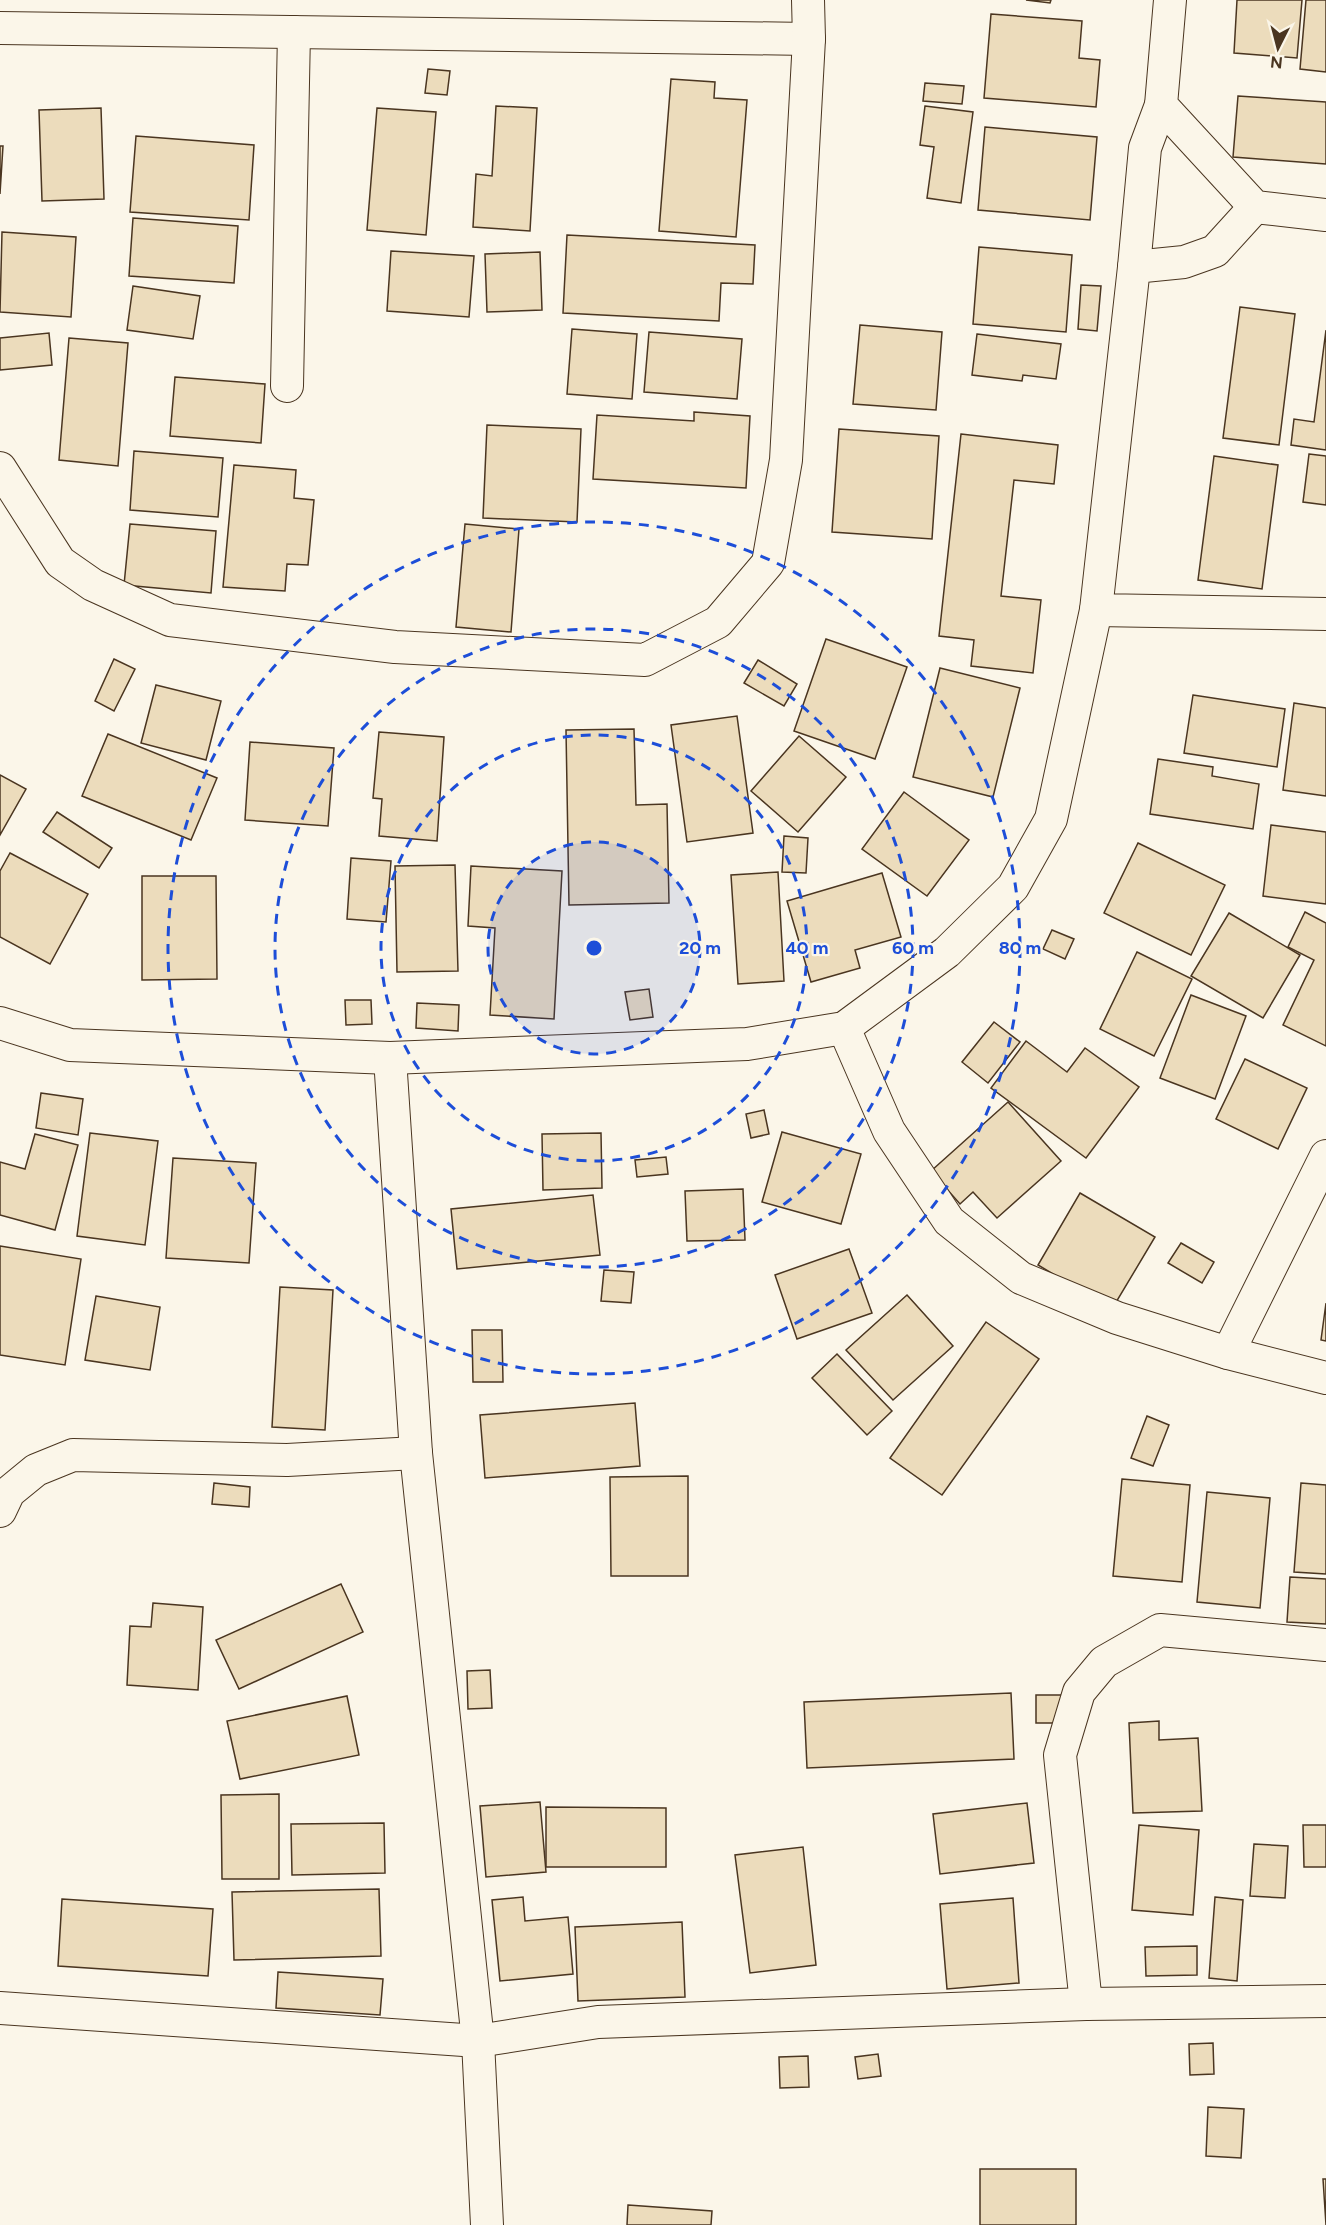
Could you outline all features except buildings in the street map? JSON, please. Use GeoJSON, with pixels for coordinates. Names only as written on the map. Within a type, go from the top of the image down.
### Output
{"type":"FeatureCollection","features":[{"type":"Feature","properties":{"kind":"street"},"geometry":{"type":"LineString","coordinates":[[0,468],[60,562],[93,585],[170,620],[395,647],[645,660],[718,622],[768,563],[786,460],[809,39],[808,0]]}},
{"type":"Feature","properties":{"kind":"street"},"geometry":{"type":"LineString","coordinates":[[0,1023],[70,1045],[390,1058],[747,1044],[844,1028],[947,952],[1012,887],[1052,819],[1096,610],[1145,148],[1161,105],[1170,0]]}},
{"type":"Feature","properties":{"kind":"street"},"geometry":{"type":"LineString","coordinates":[[0,28],[809,39]]}},
{"type":"Feature","properties":{"kind":"street"},"geometry":{"type":"LineString","coordinates":[[287,386],[294,32]]}},
{"type":"Feature","properties":{"kind":"street"},"geometry":{"type":"LineString","coordinates":[[1161,105],[1255,207],[1326,215]]}},
{"type":"Feature","properties":{"kind":"street"},"geometry":{"type":"LineString","coordinates":[[1134,267],[1184,262],[1215,251],[1255,207]]}},
{"type":"Feature","properties":{"kind":"street"},"geometry":{"type":"LineString","coordinates":[[1096,610],[1326,614]]}},
{"type":"Feature","properties":{"kind":"street"},"geometry":{"type":"LineString","coordinates":[[844,1028],[889,1131],[949,1221],[1021,1278],[1117,1318],[1228,1353],[1326,1378]]}},
{"type":"Feature","properties":{"kind":"street"},"geometry":{"type":"LineString","coordinates":[[390,1058],[416,1453],[478,2041],[487,2225]]}},
{"type":"Feature","properties":{"kind":"street"},"geometry":{"type":"LineString","coordinates":[[1228,1353],[1326,1156]]}},
{"type":"Feature","properties":{"kind":"street"},"geometry":{"type":"LineString","coordinates":[[0,1511],[9,1491],[36,1470],[73,1455],[287,1460],[416,1453]]}},
{"type":"Feature","properties":{"kind":"street"},"geometry":{"type":"LineString","coordinates":[[1086,2004],[1060,1755],[1079,1692],[1104,1662],[1160,1630],[1326,1645]]}},
{"type":"Feature","properties":{"kind":"street"},"geometry":{"type":"LineString","coordinates":[[0,2008],[478,2041],[598,2022],[1086,2004],[1326,2001]]}}]}
